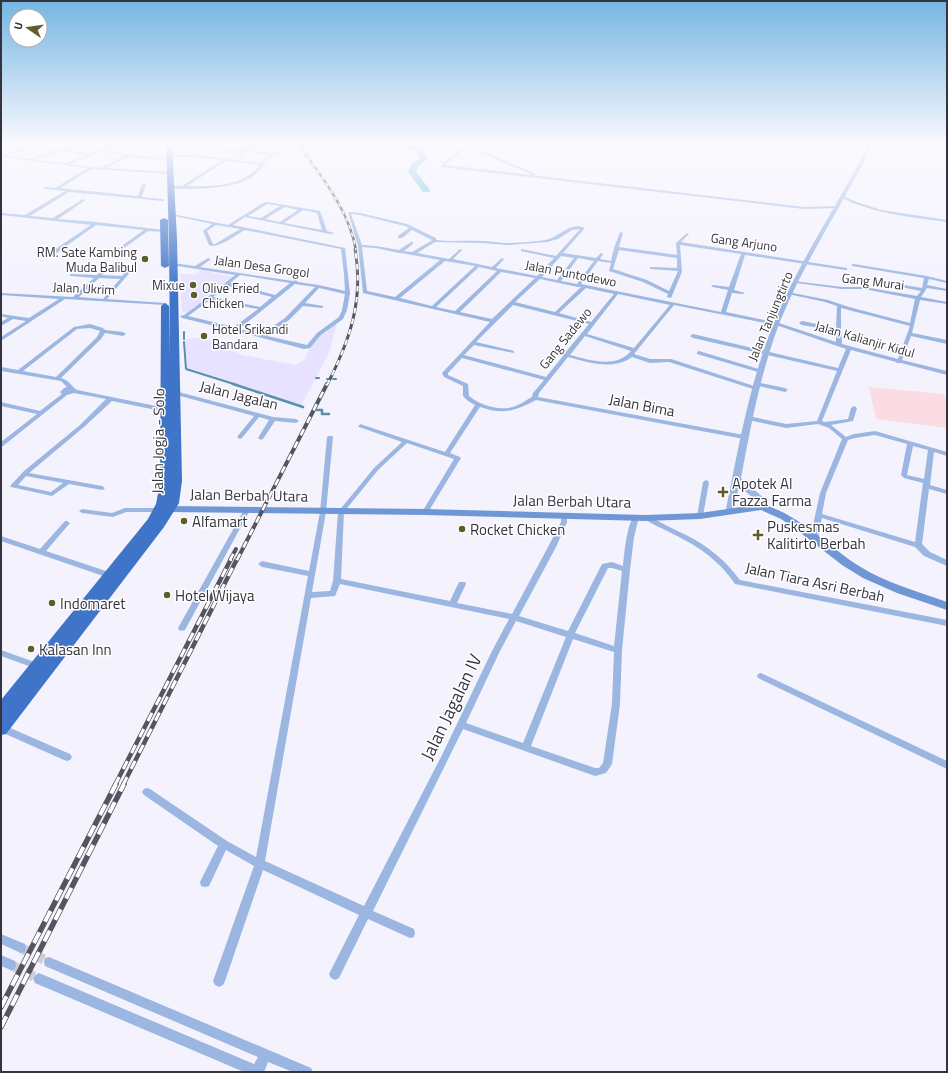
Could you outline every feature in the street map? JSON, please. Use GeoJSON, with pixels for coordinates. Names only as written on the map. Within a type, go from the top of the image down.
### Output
{"type":"FeatureCollection","features":[{"type":"Feature","properties":{"kind":"highway","name":"Jalan Jogja - Solo"},"geometry":{"type":"LineString","coordinates":[[1,729],[160,524],[165,509],[166,410],[170,342],[174,316],[171,194]]}},
{"type":"Feature","properties":{"kind":"highway"},"geometry":{"type":"LineString","coordinates":[[163,204],[165,276]]}},
{"type":"Feature","properties":{"kind":"highway","name":"Jalan Jogja - Solo"},"geometry":{"type":"LineString","coordinates":[[1,711],[109,574],[165,509],[175,495],[175,392],[165,301]]}},
{"type":"Feature","properties":{"kind":"main road","name":"Jalan Berbah Utara"},"geometry":{"type":"LineString","coordinates":[[165,509],[425,512],[648,518],[700,516],[756,507],[766,508]]}},
{"type":"Feature","properties":{"kind":"main road"},"geometry":{"type":"LineString","coordinates":[[766,508],[792,522],[843,561],[866,575],[947,606]]}},
{"type":"Feature","properties":{"kind":"street"},"geometry":{"type":"LineString","coordinates":[[27,216],[63,194]]}},
{"type":"Feature","properties":{"kind":"street"},"geometry":{"type":"LineString","coordinates":[[111,194],[140,197],[163,204]]}},
{"type":"Feature","properties":{"kind":"street"},"geometry":{"type":"LineString","coordinates":[[680,194],[804,208],[838,206]]}},
{"type":"Feature","properties":{"kind":"street","name":"Jalan Tanjungtirto"},"geometry":{"type":"LineString","coordinates":[[731,512],[730,509],[755,386],[766,353],[790,293],[845,194]]}},
{"type":"Feature","properties":{"kind":"street"},"geometry":{"type":"LineString","coordinates":[[843,197],[860,206],[874,210],[947,221]]}},
{"type":"Feature","properties":{"kind":"street"},"geometry":{"type":"LineString","coordinates":[[55,219],[83,200]]}},
{"type":"Feature","properties":{"kind":"street"},"geometry":{"type":"LineString","coordinates":[[229,226],[265,204],[319,212],[325,232]]}},
{"type":"Feature","properties":{"kind":"street"},"geometry":{"type":"LineString","coordinates":[[262,219],[284,206]]}},
{"type":"Feature","properties":{"kind":"street"},"geometry":{"type":"LineString","coordinates":[[281,223],[302,210]]}},
{"type":"Feature","properties":{"kind":"street"},"geometry":{"type":"LineString","coordinates":[[493,321],[365,292],[360,246],[349,213],[360,214],[412,228],[434,241],[456,243],[480,242],[507,244],[548,241],[566,230],[572,228],[583,228],[538,278],[493,321],[445,374],[449,378],[466,385],[466,396],[470,401],[479,404],[498,409],[510,409],[535,398]]}},
{"type":"Feature","properties":{"kind":"street"},"geometry":{"type":"LineString","coordinates":[[1,214],[164,231]]}},
{"type":"Feature","properties":{"kind":"street"},"geometry":{"type":"LineString","coordinates":[[294,214],[300,226]]}},
{"type":"Feature","properties":{"kind":"street"},"geometry":{"type":"LineString","coordinates":[[172,215],[343,248],[348,293],[341,318],[320,334],[308,347],[184,317],[174,316]]}},
{"type":"Feature","properties":{"kind":"street"},"geometry":{"type":"LineString","coordinates":[[244,216],[332,233]]}},
{"type":"Feature","properties":{"kind":"street"},"geometry":{"type":"LineString","coordinates":[[53,253],[96,223]]}},
{"type":"Feature","properties":{"kind":"street"},"geometry":{"type":"LineString","coordinates":[[216,223],[205,231],[210,245],[213,246],[244,229]]}},
{"type":"Feature","properties":{"kind":"street"},"geometry":{"type":"LineString","coordinates":[[400,237],[412,228]]}},
{"type":"Feature","properties":{"kind":"street"},"geometry":{"type":"LineString","coordinates":[[114,254],[148,229]]}},
{"type":"Feature","properties":{"kind":"street"},"geometry":{"type":"LineString","coordinates":[[621,234],[611,270],[646,281],[670,293]]}},
{"type":"Feature","properties":{"kind":"street"},"geometry":{"type":"LineString","coordinates":[[666,303],[680,270],[678,243],[686,234]]}},
{"type":"Feature","properties":{"kind":"street"},"geometry":{"type":"LineString","coordinates":[[412,254],[434,241]]}},
{"type":"Feature","properties":{"kind":"street"},"geometry":{"type":"LineString","coordinates":[[399,252],[411,243]]}},
{"type":"Feature","properties":{"kind":"street","name":"Gang Arjuno"},"geometry":{"type":"LineString","coordinates":[[678,243],[845,269]]}},
{"type":"Feature","properties":{"kind":"street","name":"Jalan Puntodewo"},"geometry":{"type":"LineString","coordinates":[[360,246],[376,247],[450,260],[616,294],[777,324]]}},
{"type":"Feature","properties":{"kind":"street"},"geometry":{"type":"LineString","coordinates":[[616,248],[679,257]]}},
{"type":"Feature","properties":{"kind":"street"},"geometry":{"type":"LineString","coordinates":[[450,260],[460,250]]}},
{"type":"Feature","properties":{"kind":"street"},"geometry":{"type":"LineString","coordinates":[[523,250],[558,256],[612,262]]}},
{"type":"Feature","properties":{"kind":"street"},"geometry":{"type":"LineString","coordinates":[[578,286],[601,254]]}},
{"type":"Feature","properties":{"kind":"street"},"geometry":{"type":"LineString","coordinates":[[723,313],[743,254]]}},
{"type":"Feature","properties":{"kind":"street"},"geometry":{"type":"LineString","coordinates":[[558,282],[577,257]]}},
{"type":"Feature","properties":{"kind":"street"},"geometry":{"type":"LineString","coordinates":[[195,268],[208,259]]}},
{"type":"Feature","properties":{"kind":"street"},"geometry":{"type":"LineString","coordinates":[[396,299],[444,259]]}},
{"type":"Feature","properties":{"kind":"street"},"geometry":{"type":"LineString","coordinates":[[493,269],[502,259]]}},
{"type":"Feature","properties":{"kind":"street","name":"Jalan Desa Grogol"},"geometry":{"type":"LineString","coordinates":[[173,264],[238,275],[296,281],[348,293]]}},
{"type":"Feature","properties":{"kind":"street"},"geometry":{"type":"LineString","coordinates":[[854,265],[927,277],[947,282]]}},
{"type":"Feature","properties":{"kind":"street"},"geometry":{"type":"LineString","coordinates":[[433,307],[478,266]]}},
{"type":"Feature","properties":{"kind":"street"},"geometry":{"type":"LineString","coordinates":[[75,298],[108,267],[131,268],[104,300]]}},
{"type":"Feature","properties":{"kind":"street"},"geometry":{"type":"LineString","coordinates":[[831,273],[835,267]]}},
{"type":"Feature","properties":{"kind":"street"},"geometry":{"type":"LineString","coordinates":[[651,268],[680,270]]}},
{"type":"Feature","properties":{"kind":"street"},"geometry":{"type":"LineString","coordinates":[[456,313],[500,270]]}},
{"type":"Feature","properties":{"kind":"street"},"geometry":{"type":"LineString","coordinates":[[72,275],[124,278]]}},
{"type":"Feature","properties":{"kind":"street"},"geometry":{"type":"LineString","coordinates":[[184,317],[238,275]]}},
{"type":"Feature","properties":{"kind":"street"},"geometry":{"type":"LineString","coordinates":[[900,362],[906,340],[910,334],[918,298],[924,288],[927,277]]}},
{"type":"Feature","properties":{"kind":"street"},"geometry":{"type":"LineString","coordinates":[[234,330],[296,281]]}},
{"type":"Feature","properties":{"kind":"street","name":"Gang Murai"},"geometry":{"type":"LineString","coordinates":[[796,282],[842,288],[864,288],[947,303]]}},
{"type":"Feature","properties":{"kind":"street"},"geometry":{"type":"LineString","coordinates":[[227,284],[276,297]]}},
{"type":"Feature","properties":{"kind":"street"},"geometry":{"type":"LineString","coordinates":[[890,284],[947,290]]}},
{"type":"Feature","properties":{"kind":"street"},"geometry":{"type":"LineString","coordinates":[[263,336],[287,319],[318,286]]}},
{"type":"Feature","properties":{"kind":"street"},"geometry":{"type":"LineString","coordinates":[[713,286],[743,293]]}},
{"type":"Feature","properties":{"kind":"street"},"geometry":{"type":"LineString","coordinates":[[556,314],[584,287]]}},
{"type":"Feature","properties":{"kind":"street"},"geometry":{"type":"LineString","coordinates":[[790,293],[826,301],[839,306],[912,325]]}},
{"type":"Feature","properties":{"kind":"street","name":"Jalan Ukrim"},"geometry":{"type":"LineString","coordinates":[[1,294],[104,300],[165,301]]}},
{"type":"Feature","properties":{"kind":"street","name":"Gang Sadewo"},"geometry":{"type":"LineString","coordinates":[[535,398],[536,393],[546,379],[616,294]]}},
{"type":"Feature","properties":{"kind":"street"},"geometry":{"type":"LineString","coordinates":[[1,299],[8,295]]}},
{"type":"Feature","properties":{"kind":"street"},"geometry":{"type":"LineString","coordinates":[[1,339],[64,298]]}},
{"type":"Feature","properties":{"kind":"street"},"geometry":{"type":"LineString","coordinates":[[209,298],[260,308]]}},
{"type":"Feature","properties":{"kind":"street"},"geometry":{"type":"LineString","coordinates":[[512,303],[592,323]]}},
{"type":"Feature","properties":{"kind":"street"},"geometry":{"type":"LineString","coordinates":[[301,304],[320,307]]}},
{"type":"Feature","properties":{"kind":"street"},"geometry":{"type":"LineString","coordinates":[[565,355],[597,362],[622,362],[631,355],[673,304]]}},
{"type":"Feature","properties":{"kind":"street"},"geometry":{"type":"LineString","coordinates":[[839,306],[839,345]]}},
{"type":"Feature","properties":{"kind":"street"},"geometry":{"type":"LineString","coordinates":[[1,315],[30,320]]}},
{"type":"Feature","properties":{"kind":"street"},"geometry":{"type":"LineString","coordinates":[[1,324],[12,317]]}},
{"type":"Feature","properties":{"kind":"street"},"geometry":{"type":"LineString","coordinates":[[802,323],[838,330]]}},
{"type":"Feature","properties":{"kind":"street","name":"Jalan Kalianjir Kidul"},"geometry":{"type":"LineString","coordinates":[[777,324],[849,348],[947,373]]}},
{"type":"Feature","properties":{"kind":"street"},"geometry":{"type":"LineString","coordinates":[[19,372],[76,328],[90,326],[99,328],[102,331],[123,334]]}},
{"type":"Feature","properties":{"kind":"street"},"geometry":{"type":"LineString","coordinates":[[56,379],[99,338],[102,331]]}},
{"type":"Feature","properties":{"kind":"street"},"geometry":{"type":"LineString","coordinates":[[583,334],[635,350]]}},
{"type":"Feature","properties":{"kind":"street"},"geometry":{"type":"LineString","coordinates":[[910,334],[947,342]]}},
{"type":"Feature","properties":{"kind":"street"},"geometry":{"type":"LineString","coordinates":[[694,336],[840,370]]}},
{"type":"Feature","properties":{"kind":"street"},"geometry":{"type":"LineString","coordinates":[[473,343],[512,352]]}},
{"type":"Feature","properties":{"kind":"street"},"geometry":{"type":"LineString","coordinates":[[822,423],[849,348]]}},
{"type":"Feature","properties":{"kind":"street"},"geometry":{"type":"LineString","coordinates":[[699,353],[760,371]]}},
{"type":"Feature","properties":{"kind":"street"},"geometry":{"type":"LineString","coordinates":[[631,355],[650,361],[668,360],[755,386],[785,390]]}},
{"type":"Feature","properties":{"kind":"street"},"geometry":{"type":"LineString","coordinates":[[460,356],[546,379]]}},
{"type":"Feature","properties":{"kind":"street"},"geometry":{"type":"LineString","coordinates":[[1,369],[56,379],[66,382],[72,390]]}},
{"type":"Feature","properties":{"kind":"street"},"geometry":{"type":"LineString","coordinates":[[1,445],[65,394],[63,393],[64,391],[72,390],[166,410]]}},
{"type":"Feature","properties":{"kind":"street","name":"Jalan Jagalan"},"geometry":{"type":"LineString","coordinates":[[175,392],[273,418],[296,421]]}},
{"type":"Feature","properties":{"kind":"street"},"geometry":{"type":"LineString","coordinates":[[67,483],[52,494],[13,487],[13,484],[24,474],[82,426],[111,398]]}},
{"type":"Feature","properties":{"kind":"street","name":"Jalan Bima"},"geometry":{"type":"LineString","coordinates":[[535,398],[744,437]]}},
{"type":"Feature","properties":{"kind":"street"},"geometry":{"type":"LineString","coordinates":[[447,454],[479,404]]}},
{"type":"Feature","properties":{"kind":"street"},"geometry":{"type":"LineString","coordinates":[[1,409],[4,405],[41,413]]}},
{"type":"Feature","properties":{"kind":"street"},"geometry":{"type":"LineString","coordinates":[[748,418],[786,426],[822,423],[851,420],[854,408]]}},
{"type":"Feature","properties":{"kind":"street"},"geometry":{"type":"LineString","coordinates":[[240,437],[258,414]]}},
{"type":"Feature","properties":{"kind":"street"},"geometry":{"type":"LineString","coordinates":[[260,438],[273,418]]}},
{"type":"Feature","properties":{"kind":"street"},"geometry":{"type":"LineString","coordinates":[[822,423],[832,427],[845,439]]}},
{"type":"Feature","properties":{"kind":"street"},"geometry":{"type":"LineString","coordinates":[[361,426],[457,457],[459,460],[425,512]]}},
{"type":"Feature","properties":{"kind":"street"},"geometry":{"type":"LineString","coordinates":[[814,539],[823,493],[845,439],[875,433],[947,454]]}},
{"type":"Feature","properties":{"kind":"street"},"geometry":{"type":"LineString","coordinates":[[219,981],[260,864],[323,512],[330,437]]}},
{"type":"Feature","properties":{"kind":"street"},"geometry":{"type":"LineString","coordinates":[[308,595],[332,594],[337,581],[341,512],[376,469],[406,441]]}},
{"type":"Feature","properties":{"kind":"street"},"geometry":{"type":"LineString","coordinates":[[910,444],[904,475],[947,492]]}},
{"type":"Feature","properties":{"kind":"street"},"geometry":{"type":"LineString","coordinates":[[918,545],[931,450]]}},
{"type":"Feature","properties":{"kind":"street"},"geometry":{"type":"LineString","coordinates":[[24,474],[67,483],[102,488]]}},
{"type":"Feature","properties":{"kind":"street"},"geometry":{"type":"LineString","coordinates":[[736,479],[764,503],[766,508]]}},
{"type":"Feature","properties":{"kind":"street"},"geometry":{"type":"LineString","coordinates":[[700,516],[706,482]]}},
{"type":"Feature","properties":{"kind":"street"},"geometry":{"type":"LineString","coordinates":[[82,511],[113,515],[125,510],[165,509]]}},
{"type":"Feature","properties":{"kind":"street"},"geometry":{"type":"LineString","coordinates":[[182,628],[247,510]]}},
{"type":"Feature","properties":{"kind":"street"},"geometry":{"type":"LineString","coordinates":[[819,515],[918,545],[927,554],[947,563]]}},
{"type":"Feature","properties":{"kind":"street","name":"Jalan Jagalan IV"},"geometry":{"type":"LineString","coordinates":[[335,974],[461,725],[496,651],[564,522],[564,516]]}},
{"type":"Feature","properties":{"kind":"street"},"geometry":{"type":"LineString","coordinates":[[461,725],[595,772],[600,772],[604,769],[607,764],[616,704],[618,650],[626,570],[630,538],[636,517]]}},
{"type":"Feature","properties":{"kind":"street","name":"Jalan Tiara Asri Berbah"},"geometry":{"type":"LineString","coordinates":[[648,518],[695,542],[713,554],[738,582],[947,623]]}},
{"type":"Feature","properties":{"kind":"street"},"geometry":{"type":"LineString","coordinates":[[41,552],[67,523]]}},
{"type":"Feature","properties":{"kind":"street"},"geometry":{"type":"LineString","coordinates":[[1,538],[109,574]]}},
{"type":"Feature","properties":{"kind":"street"},"geometry":{"type":"LineString","coordinates":[[262,564],[312,574]]}},
{"type":"Feature","properties":{"kind":"street"},"geometry":{"type":"LineString","coordinates":[[526,747],[571,634],[605,566],[612,565],[626,570]]}},
{"type":"Feature","properties":{"kind":"street"},"geometry":{"type":"LineString","coordinates":[[337,581],[514,617],[618,650]]}},
{"type":"Feature","properties":{"kind":"street"},"geometry":{"type":"LineString","coordinates":[[453,604],[462,584]]}},
{"type":"Feature","properties":{"kind":"street"},"geometry":{"type":"LineString","coordinates":[[1,653],[37,666]]}},
{"type":"Feature","properties":{"kind":"street"},"geometry":{"type":"LineString","coordinates":[[761,676],[947,765]]}},
{"type":"Feature","properties":{"kind":"street"},"geometry":{"type":"LineString","coordinates":[[1,729],[67,756]]}},
{"type":"Feature","properties":{"kind":"street"},"geometry":{"type":"LineString","coordinates":[[147,792],[224,844],[260,864],[410,933]]}},
{"type":"Feature","properties":{"kind":"street"},"geometry":{"type":"LineString","coordinates":[[205,882],[224,844]]}},
{"type":"Feature","properties":{"kind":"street"},"geometry":{"type":"LineString","coordinates":[[1,939],[21,948]]}},
{"type":"Feature","properties":{"kind":"street"},"geometry":{"type":"LineString","coordinates":[[1,960],[12,965]]}},
{"type":"Feature","properties":{"kind":"street"},"geometry":{"type":"LineString","coordinates":[[49,962],[307,1072]]}},
{"type":"Feature","properties":{"kind":"street"},"geometry":{"type":"LineString","coordinates":[[39,978],[258,1072],[266,1054]]}},
{"type":"Feature","properties":{"kind":"shaded area"},"geometry":{"type":"Polygon","coordinates":[[[201,270],[233,277],[216,288],[190,312],[182,313],[180,273],[195,275],[201,270]]]}},
{"type":"Feature","properties":{"kind":"shaded area"},"geometry":{"type":"Polygon","coordinates":[[[337,322],[329,353],[301,406],[187,368],[185,339],[195,338],[213,341],[242,355],[296,365],[305,359],[310,346],[337,322]]]}},
{"type":"Feature","properties":{"kind":"shaded area"},"geometry":{"type":"Polygon","coordinates":[[[869,387],[944,394],[947,402],[947,428],[876,419],[869,387]]]}},
{"type":"Feature","properties":{"kind":"waterway"},"geometry":{"type":"LineString","coordinates":[[184,332],[184,339]]}},
{"type":"Feature","properties":{"kind":"waterway"},"geometry":{"type":"LineString","coordinates":[[184,342],[186,369],[237,385]]}},
{"type":"Feature","properties":{"kind":"waterway"},"geometry":{"type":"LineString","coordinates":[[233,384],[303,407]]}},
{"type":"Feature","properties":{"kind":"waterway"},"geometry":{"type":"LineString","coordinates":[[317,410],[322,410],[322,414],[329,414]]}},
{"type":"Feature","properties":{"kind":"tunnel"},"geometry":{"type":"LineString","coordinates":[[21,948],[49,962]]}},
{"type":"Feature","properties":{"kind":"tunnel"},"geometry":{"type":"LineString","coordinates":[[11,965],[39,979]]}},
{"type":"Feature","properties":{"kind":"railway"},"geometry":{"type":"LineString","coordinates":[[333,194],[347,221],[356,250]]}},
{"type":"Feature","properties":{"kind":"railway"},"geometry":{"type":"LineString","coordinates":[[327,385],[342,352],[353,319],[358,285],[355,249]]}},
{"type":"Feature","properties":{"kind":"railway"},"geometry":{"type":"LineString","coordinates":[[237,560],[327,384]]}},
{"type":"Feature","properties":{"kind":"railway"},"geometry":{"type":"LineString","coordinates":[[230,560],[236,549]]}},
{"type":"Feature","properties":{"kind":"railway"},"geometry":{"type":"LineString","coordinates":[[115,785],[231,559]]}},
{"type":"Feature","properties":{"kind":"railway"},"geometry":{"type":"LineString","coordinates":[[123,785],[237,559]]}},
{"type":"Feature","properties":{"kind":"railway"},"geometry":{"type":"LineString","coordinates":[[1,1007],[116,784]]}},
{"type":"Feature","properties":{"kind":"railway"},"geometry":{"type":"LineString","coordinates":[[1,1027],[124,784]]}},
{"type":"Feature","properties":{"kind":"place","name":"RM. Sate Kambing Muda Balibul"},"geometry":{"type":"Point","coordinates":[145,259]}},
{"type":"Feature","properties":{"kind":"place","name":"Mixue"},"geometry":{"type":"Point","coordinates":[193,285]}},
{"type":"Feature","properties":{"kind":"place","name":"Olive Fried Chicken"},"geometry":{"type":"Point","coordinates":[194,295]}},
{"type":"Feature","properties":{"kind":"place","name":"Hotel Srikandi Bandara"},"geometry":{"type":"Point","coordinates":[204,336]}},
{"type":"Feature","properties":{"kind":"place","name":"Apotek Al Fazza Farma"},"geometry":{"type":"Point","coordinates":[723,492]}},
{"type":"Feature","properties":{"kind":"place","name":"Alfamart"},"geometry":{"type":"Point","coordinates":[184,521]}},
{"type":"Feature","properties":{"kind":"place","name":"Rocket Chicken"},"geometry":{"type":"Point","coordinates":[462,529]}},
{"type":"Feature","properties":{"kind":"place","name":"Puskesmas Kalitirto Berbah"},"geometry":{"type":"Point","coordinates":[758,535]}},
{"type":"Feature","properties":{"kind":"place","name":"Hotel Wijaya"},"geometry":{"type":"Point","coordinates":[167,595]}},
{"type":"Feature","properties":{"kind":"place","name":"Indomaret"},"geometry":{"type":"Point","coordinates":[52,603]}},
{"type":"Feature","properties":{"kind":"place","name":"Kalasan Inn"},"geometry":{"type":"Point","coordinates":[31,649]}}]}
